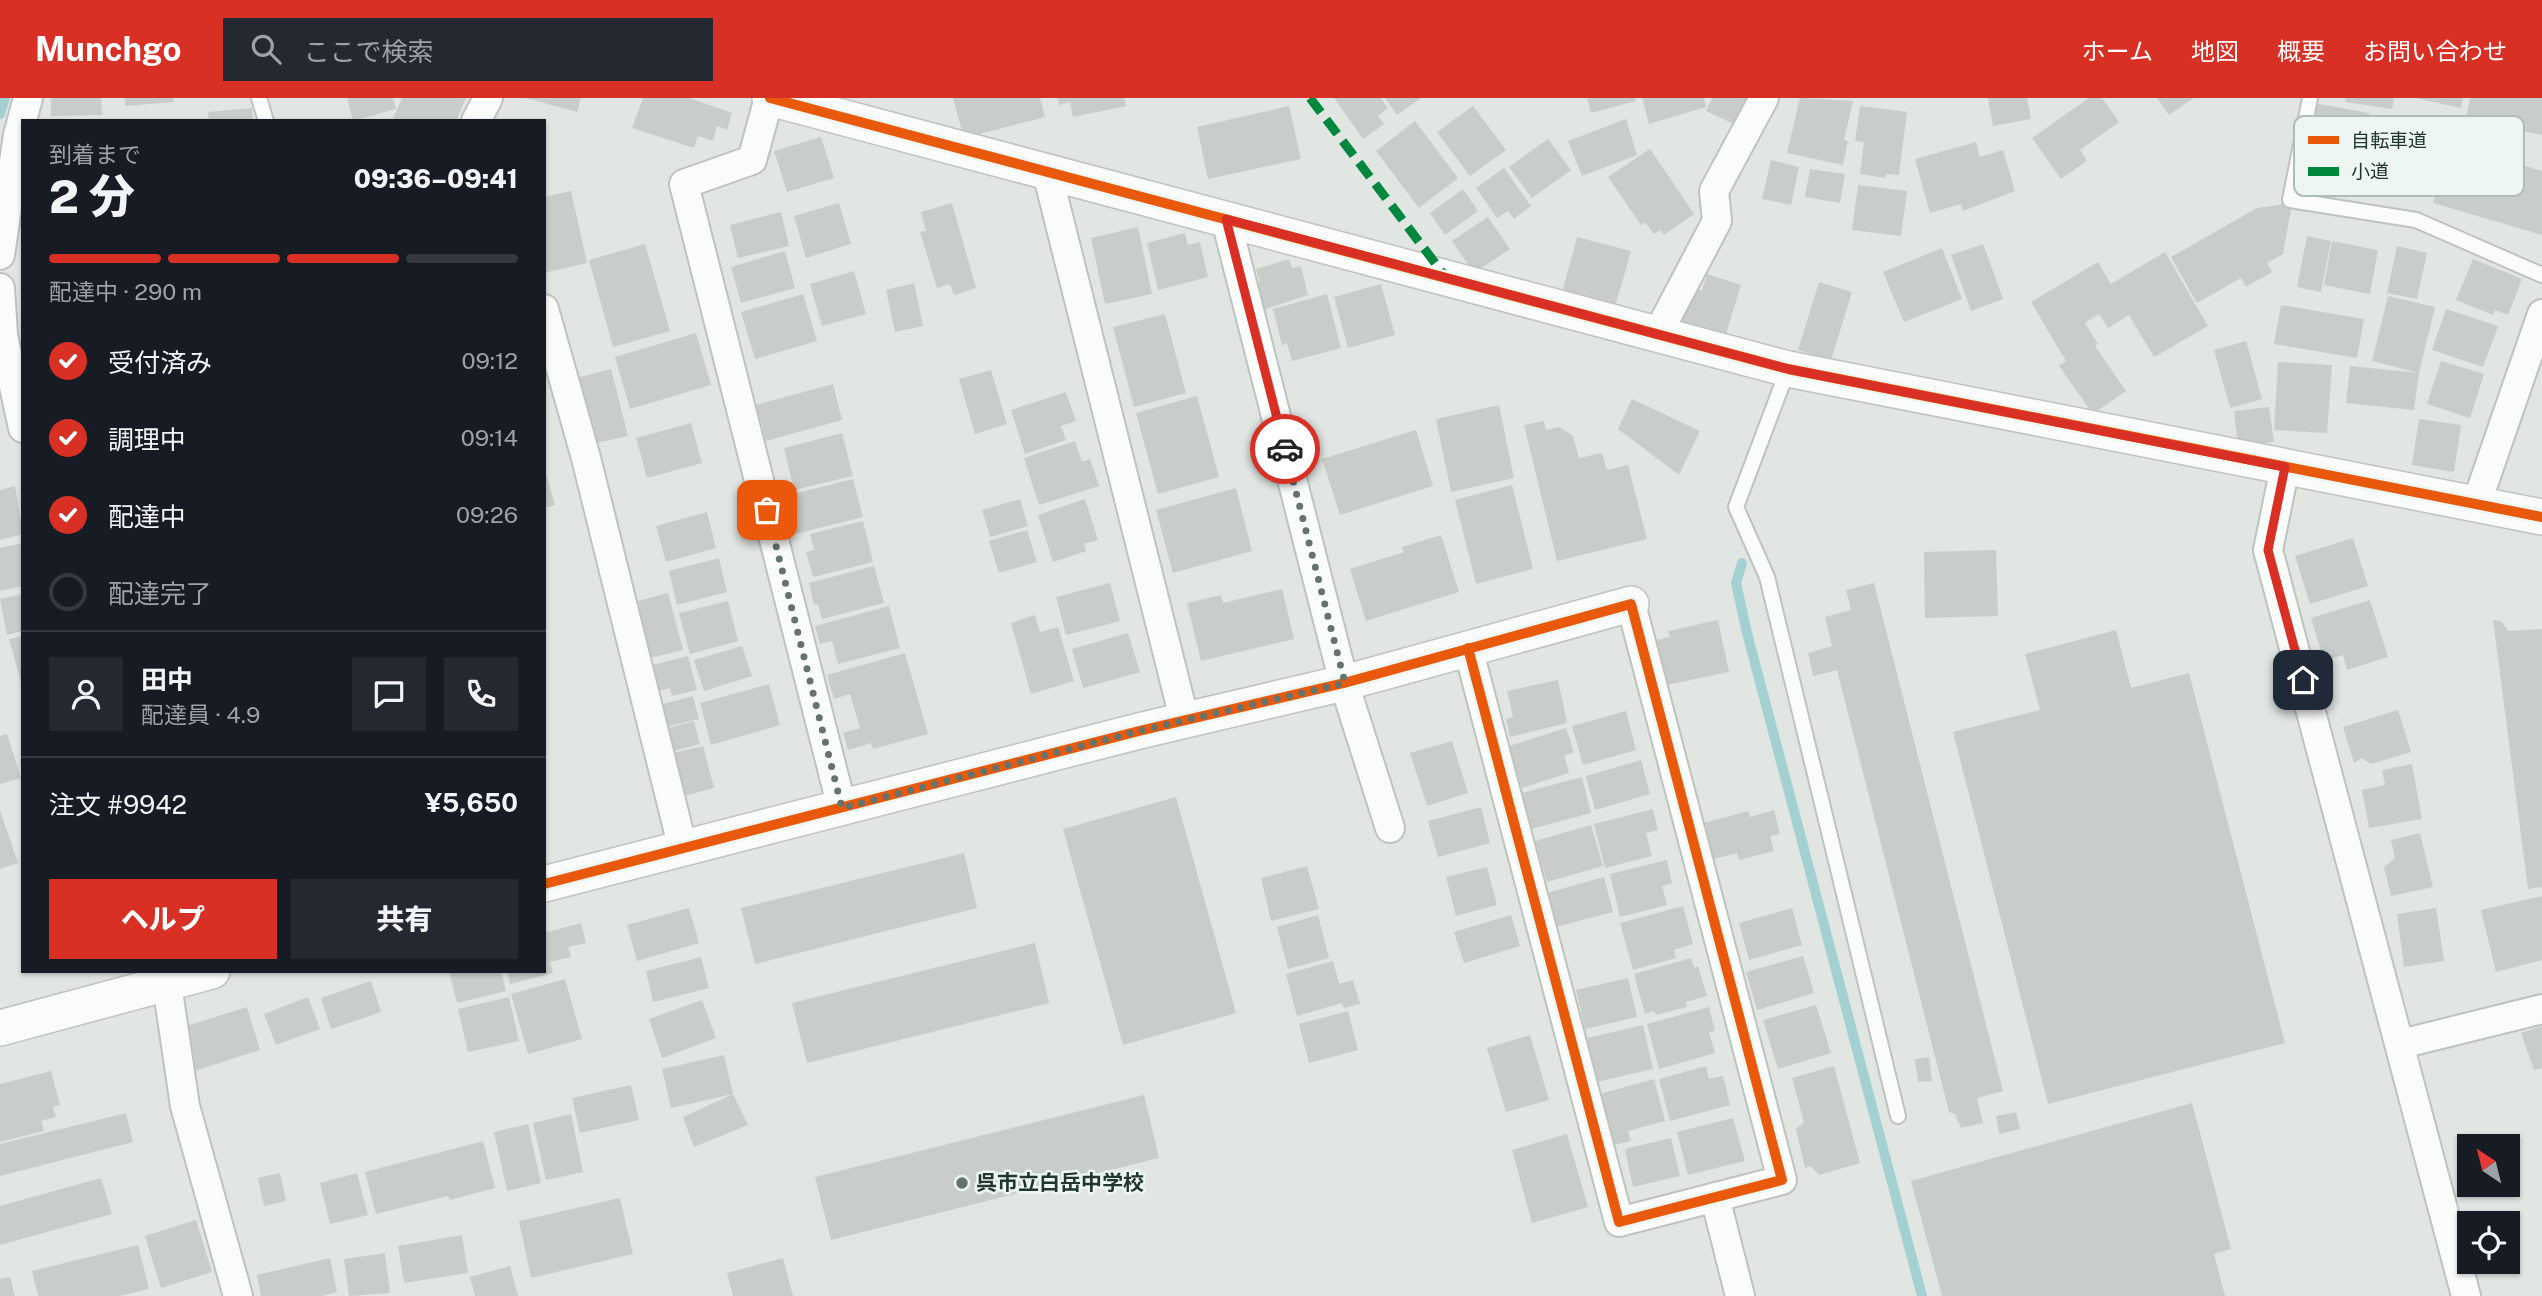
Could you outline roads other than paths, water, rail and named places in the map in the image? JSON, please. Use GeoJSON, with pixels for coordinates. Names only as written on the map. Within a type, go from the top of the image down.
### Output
{"type":"FeatureCollection","features":[{"type":"Feature","properties":{"kind":"street"},"geometry":{"type":"LineString","coordinates":[[22,119],[28,98]]}},
{"type":"Feature","properties":{"kind":"street"},"geometry":{"type":"LineString","coordinates":[[842,808],[684,184],[752,160],[770,98],[1788,369],[2542,517]]}},
{"type":"Feature","properties":{"kind":"street"},"geometry":{"type":"LineString","coordinates":[[1657,335],[1717,220],[1714,191],[1763,98]]}},
{"type":"Feature","properties":{"kind":"street"},"geometry":{"type":"LineString","coordinates":[[0,255],[9,213],[21,124]]}},
{"type":"Feature","properties":{"kind":"street"},"geometry":{"type":"LineString","coordinates":[[1046,172],[1185,722]]}},
{"type":"Feature","properties":{"kind":"street"},"geometry":{"type":"LineString","coordinates":[[1226,219],[1345,683],[1390,828]]}},
{"type":"Feature","properties":{"kind":"street"},"geometry":{"type":"LineString","coordinates":[[0,288],[1,335],[21,420]]}},
{"type":"Feature","properties":{"kind":"street"},"geometry":{"type":"LineString","coordinates":[[2476,505],[2542,314]]}},
{"type":"Feature","properties":{"kind":"street"},"geometry":{"type":"LineString","coordinates":[[546,316],[586,458],[683,849]]}},
{"type":"Feature","properties":{"kind":"street"},"geometry":{"type":"LineString","coordinates":[[2285,467],[2268,550],[2466,1296]]}},
{"type":"Feature","properties":{"kind":"street"},"geometry":{"type":"LineString","coordinates":[[546,883],[1345,683],[1468,648],[1631,604],[1782,1180],[1619,1222],[1468,648]]}},
{"type":"Feature","properties":{"kind":"street"},"geometry":{"type":"LineString","coordinates":[[0,1028],[167,977],[197,973]]}},
{"type":"Feature","properties":{"kind":"street"},"geometry":{"type":"LineString","coordinates":[[167,977],[185,1106],[238,1296]]}},
{"type":"Feature","properties":{"kind":"street"},"geometry":{"type":"LineString","coordinates":[[2401,1044],[2542,1009]]}},
{"type":"Feature","properties":{"kind":"street"},"geometry":{"type":"LineString","coordinates":[[1715,1197],[1740,1296]]}},
{"type":"Feature","properties":{"kind":"lane"},"geometry":{"type":"LineString","coordinates":[[259,98],[265,119]]}},
{"type":"Feature","properties":{"kind":"lane"},"geometry":{"type":"LineString","coordinates":[[2306,116],[2310,98]]}},
{"type":"Feature","properties":{"kind":"lane"},"geometry":{"type":"LineString","coordinates":[[2294,180],[2290,200],[2416,220],[2542,275]]}},
{"type":"Feature","properties":{"kind":"lane"},"geometry":{"type":"LineString","coordinates":[[1788,369],[1736,507],[1767,577],[1898,1116]]}},
{"type":"Feature","properties":{"kind":"waterway"},"geometry":{"type":"LineString","coordinates":[[0,114],[5,98]]}},
{"type":"Feature","properties":{"kind":"waterway"},"geometry":{"type":"LineString","coordinates":[[1742,563],[1736,583],[1747,633],[1922,1296]]}},
{"type":"Feature","properties":{"kind":"place","name":"呉市立白岳中学校"},"geometry":{"type":"Point","coordinates":[962,1183]}}]}
